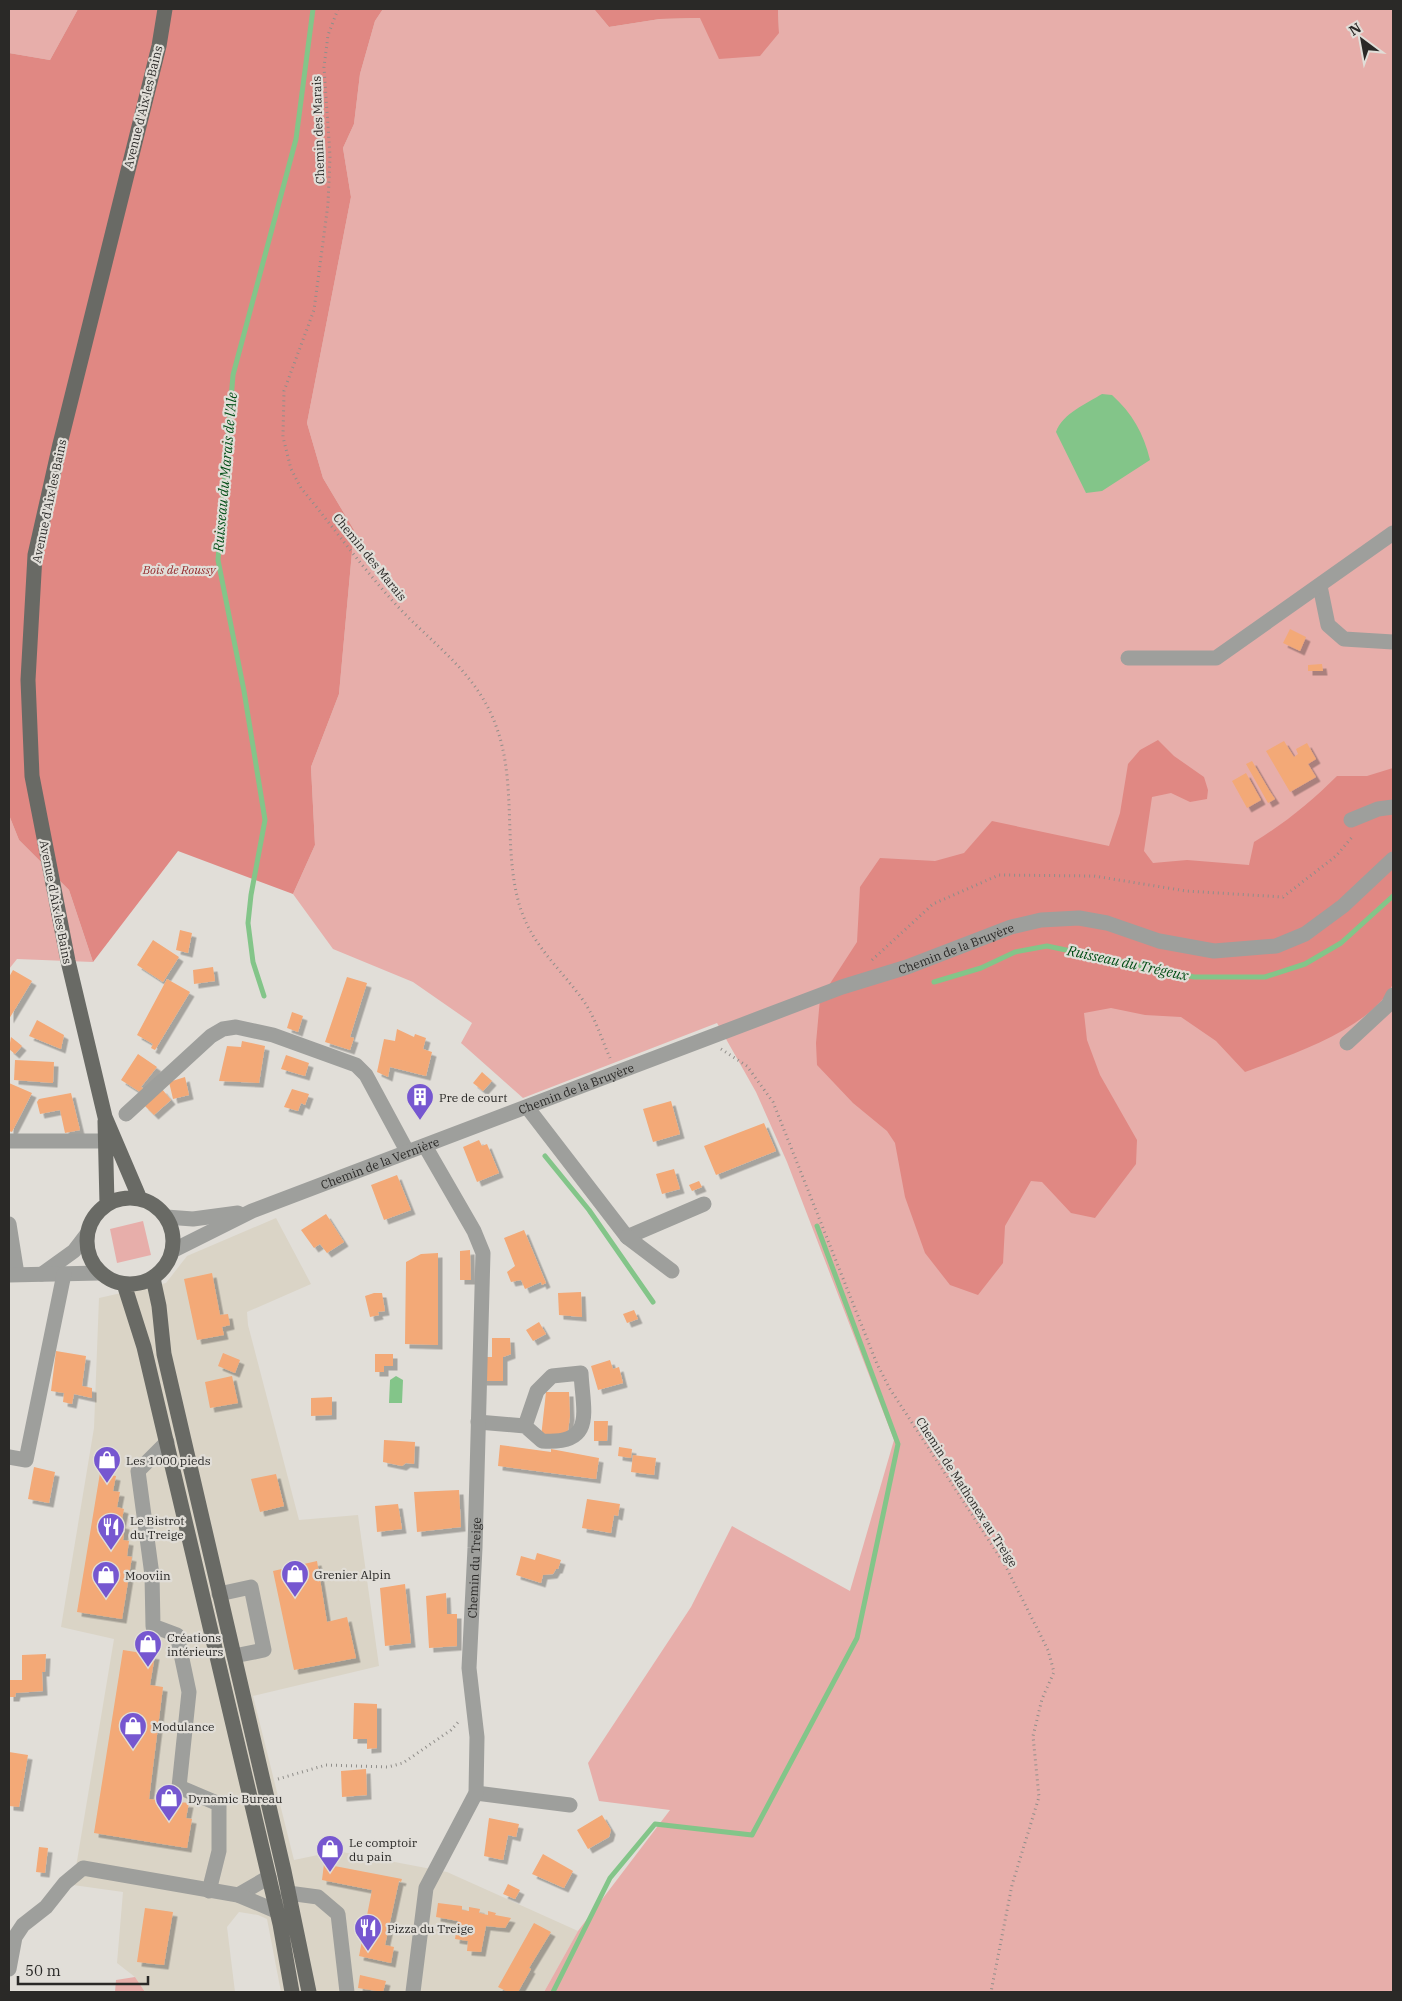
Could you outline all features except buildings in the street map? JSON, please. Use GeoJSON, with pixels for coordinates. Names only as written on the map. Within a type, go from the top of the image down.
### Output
{"type":"FeatureCollection","features":[{"type":"Feature","properties":{"kind":"main road","name":"Avenue d'Aix les Bains"},"geometry":{"type":"LineString","coordinates":[[105,1117],[70,970],[32,776],[28,670],[35,555],[62,435],[159,46],[165,9]]}},
{"type":"Feature","properties":{"kind":"main road"},"geometry":{"type":"LineString","coordinates":[[105,1117],[104,1141],[107,1204]]}},
{"type":"Feature","properties":{"kind":"main road"},"geometry":{"type":"LineString","coordinates":[[105,1117],[140,1199]]}},
{"type":"Feature","properties":{"kind":"main road"},"geometry":{"type":"LineString","coordinates":[[123,1198],[140,1199],[151,1203],[166,1217],[173,1231],[172,1251],[164,1269],[153,1278],[139,1284],[124,1284],[111,1280],[100,1273],[92,1262],[87,1248],[87,1234],[94,1217],[107,1204],[123,1198]]}},
{"type":"Feature","properties":{"kind":"main road"},"geometry":{"type":"LineString","coordinates":[[153,1278],[159,1306],[164,1354],[310,1992]]}},
{"type":"Feature","properties":{"kind":"main road"},"geometry":{"type":"LineString","coordinates":[[124,1284],[144,1347],[167,1442],[269,1877],[292,1992]]}},
{"type":"Feature","properties":{"kind":"street"},"geometry":{"type":"LineString","coordinates":[[1128,658],[1216,658],[1393,533]]}},
{"type":"Feature","properties":{"kind":"street"},"geometry":{"type":"LineString","coordinates":[[1320,586],[1328,624],[1344,639],[1393,642]]}},
{"type":"Feature","properties":{"kind":"street"},"geometry":{"type":"LineString","coordinates":[[1353,827],[1378,809],[1393,807]]}},
{"type":"Feature","properties":{"kind":"street","name":"Chemin de la Bruyère"},"geometry":{"type":"LineString","coordinates":[[509,1114],[710,1037],[1011,927],[1041,920],[1079,918],[1107,923],[1159,941],[1214,951],[1276,946],[1305,934],[1343,906],[1393,859]]}},
{"type":"Feature","properties":{"kind":"street"},"geometry":{"type":"LineString","coordinates":[[1348,1044],[1388,1005],[1393,995]]}},
{"type":"Feature","properties":{"kind":"street"},"geometry":{"type":"LineString","coordinates":[[126,1114],[210,1036],[223,1029],[236,1027],[273,1036],[356,1065],[366,1075],[407,1152]]}},
{"type":"Feature","properties":{"kind":"street"},"geometry":{"type":"LineString","coordinates":[[527,1107],[626,1237],[672,1271]]}},
{"type":"Feature","properties":{"kind":"street","name":"Chemin de la Vernière"},"geometry":{"type":"LineString","coordinates":[[172,1251],[252,1211],[509,1114]]}},
{"type":"Feature","properties":{"kind":"street"},"geometry":{"type":"LineString","coordinates":[[9,1141],[104,1141]]}},
{"type":"Feature","properties":{"kind":"street","name":"Chemin du Treige"},"geometry":{"type":"LineString","coordinates":[[413,1992],[426,1888],[476,1793],[477,1737],[469,1668],[475,1548],[483,1253],[474,1231],[425,1146]]}},
{"type":"Feature","properties":{"kind":"street"},"geometry":{"type":"LineString","coordinates":[[626,1237],[704,1204]]}},
{"type":"Feature","properties":{"kind":"street","name":"Chemin de la Vernière"},"geometry":{"type":"LineString","coordinates":[[166,1217],[192,1219],[252,1211]]}},
{"type":"Feature","properties":{"kind":"street"},"geometry":{"type":"LineString","coordinates":[[9,1224],[13,1275],[100,1273]]}},
{"type":"Feature","properties":{"kind":"street"},"geometry":{"type":"LineString","coordinates":[[42,1274],[74,1251],[87,1234]]}},
{"type":"Feature","properties":{"kind":"street"},"geometry":{"type":"LineString","coordinates":[[9,1457],[26,1460],[64,1274]]}},
{"type":"Feature","properties":{"kind":"street"},"geometry":{"type":"LineString","coordinates":[[478,1422],[526,1426],[542,1442],[571,1440],[580,1432],[583,1421],[581,1373],[552,1376],[537,1391],[526,1426]]}},
{"type":"Feature","properties":{"kind":"street"},"geometry":{"type":"LineString","coordinates":[[167,1442],[138,1471],[152,1575],[153,1626],[177,1635],[189,1692],[179,1787],[219,1804],[219,1851],[209,1891]]}},
{"type":"Feature","properties":{"kind":"street"},"geometry":{"type":"LineString","coordinates":[[220,1594],[251,1587],[264,1650],[234,1656]]}},
{"type":"Feature","properties":{"kind":"street"},"geometry":{"type":"LineString","coordinates":[[476,1793],[570,1805]]}},
{"type":"Feature","properties":{"kind":"street"},"geometry":{"type":"LineString","coordinates":[[9,1969],[14,1937],[23,1925],[46,1907],[65,1883],[83,1868],[238,1895],[276,1911]]}},
{"type":"Feature","properties":{"kind":"street"},"geometry":{"type":"LineString","coordinates":[[238,1895],[269,1877]]}},
{"type":"Feature","properties":{"kind":"street"},"geometry":{"type":"LineString","coordinates":[[288,1893],[318,1897],[338,1914],[347,1992]]}},
{"type":"Feature","properties":{"kind":"path","name":"Chemin des Marais"},"geometry":{"type":"LineString","coordinates":[[338,9],[328,35],[324,67],[330,156],[328,204],[314,310],[284,391],[283,437],[291,469],[301,488],[402,610],[456,661],[483,697],[500,739],[506,769],[516,888],[521,911],[531,934],[544,954],[586,1005],[615,1073]]}},
{"type":"Feature","properties":{"kind":"path"},"geometry":{"type":"LineString","coordinates":[[869,962],[933,904],[999,875],[1094,876],[1186,891],[1283,896],[1336,856],[1353,827]]}},
{"type":"Feature","properties":{"kind":"path","name":"Chemin de Mathonex au Treige"},"geometry":{"type":"LineString","coordinates":[[710,1037],[718,1047],[747,1066],[773,1102],[881,1372],[890,1389],[1005,1565],[1048,1650],[1054,1672],[1042,1699],[1033,1736],[1039,1797],[1012,1885],[991,1992]]}},
{"type":"Feature","properties":{"kind":"path"},"geometry":{"type":"LineString","coordinates":[[263,1784],[326,1765],[388,1767],[403,1763],[451,1730],[473,1707]]}},
{"type":"Feature","properties":{"kind":"shaded area"},"geometry":{"type":"Polygon","coordinates":[[[9,9],[78,9],[50,60],[9,53],[9,9]]]}},
{"type":"Feature","properties":{"kind":"shaded area"},"geometry":{"type":"Polygon","coordinates":[[[383,9],[594,9],[609,27],[660,19],[701,18],[779,33],[778,9],[1393,9],[1393,1992],[544,1992],[578,1931],[670,1810],[599,1801],[588,1763],[691,1607],[732,1526],[850,1591],[894,1440],[787,1162],[756,1092],[717,1023],[523,1098],[461,1043],[472,1023],[413,982],[333,949],[293,894],[315,845],[311,767],[339,694],[354,530],[323,478],[307,423],[351,197],[343,148],[354,124],[360,74],[375,21],[383,9]]]}},
{"type":"Feature","properties":{"kind":"shaded area"},"geometry":{"type":"Polygon","coordinates":[[[1102,394],[1112,395],[1126,409],[1141,433],[1150,460],[1102,491],[1086,493],[1056,432],[1059,425],[1069,414],[1102,394]]]}},
{"type":"Feature","properties":{"kind":"shaded area"},"geometry":{"type":"Polygon","coordinates":[[[9,815],[19,840],[69,890],[93,962],[17,959],[9,969],[9,815]]]}},
{"type":"Feature","properties":{"kind":"shaded area"},"geometry":{"type":"Polygon","coordinates":[[[276,1218],[311,1284],[247,1312],[248,1325],[299,1520],[358,1515],[379,1666],[253,1696],[294,1860],[337,1851],[447,1872],[578,1931],[544,1992],[281,1992],[267,1919],[258,1915],[239,1912],[227,1927],[235,1992],[145,1992],[135,1977],[117,1963],[123,1892],[73,1885],[114,1639],[61,1627],[94,1428],[99,1298],[166,1283],[187,1256],[276,1218]]]}},
{"type":"Feature","properties":{"kind":"shaded area"},"geometry":{"type":"Polygon","coordinates":[[[143,1221],[151,1255],[117,1263],[110,1229],[143,1221]]]}},
{"type":"Feature","properties":{"kind":"shaded area"},"geometry":{"type":"Polygon","coordinates":[[[396,1376],[403,1380],[402,1403],[389,1403],[390,1380],[396,1376]]]}},
{"type":"Feature","properties":{"kind":"shaded area"},"geometry":{"type":"Polygon","coordinates":[[[135,1977],[145,1992],[115,1992],[116,1980],[135,1977]]]}},
{"type":"Feature","properties":{"kind":"green space","name":"Bois de Roussy"},"geometry":{"type":"Polygon","coordinates":[[[78,9],[383,9],[375,21],[360,74],[354,124],[343,148],[351,197],[307,423],[323,478],[354,530],[339,694],[311,767],[315,845],[293,894],[178,851],[93,962],[69,890],[19,840],[9,815],[9,53],[50,60],[78,9]]]}},
{"type":"Feature","properties":{"kind":"green space"},"geometry":{"type":"Polygon","coordinates":[[[594,9],[778,9],[779,33],[760,56],[719,59],[700,18],[660,19],[609,27],[594,9]]]}},
{"type":"Feature","properties":{"kind":"green space"},"geometry":{"type":"Polygon","coordinates":[[[1158,740],[1174,756],[1204,777],[1208,790],[1207,799],[1190,802],[1171,793],[1152,797],[1144,851],[1153,863],[1187,860],[1249,865],[1254,842],[1297,812],[1337,776],[1367,776],[1393,768],[1393,984],[1382,1000],[1367,1014],[1348,1027],[1306,1049],[1245,1072],[1216,1041],[1181,1017],[1145,1015],[1111,1008],[1084,1013],[1087,1040],[1100,1075],[1137,1140],[1136,1164],[1095,1218],[1071,1213],[1042,1182],[1031,1181],[1005,1226],[1003,1263],[978,1295],[950,1285],[925,1253],[905,1197],[895,1143],[887,1131],[853,1103],[817,1065],[816,1043],[820,999],[857,942],[860,887],[880,858],[935,861],[964,853],[992,821],[1109,846],[1120,813],[1128,764],[1140,750],[1158,740]]]}},
{"type":"Feature","properties":{"kind":"waterway","name":"Ruisseau du Marais de l'Ale"},"geometry":{"type":"LineString","coordinates":[[264,996],[253,962],[248,923],[251,895],[265,820],[244,691],[218,560],[233,375],[296,139],[313,9]]}},
{"type":"Feature","properties":{"kind":"waterway","name":"Ruisseau du Trégeux"},"geometry":{"type":"LineString","coordinates":[[934,982],[981,968],[1015,952],[1047,946],[1194,977],[1265,977],[1305,964],[1341,943],[1393,896]]}},
{"type":"Feature","properties":{"kind":"waterway"},"geometry":{"type":"LineString","coordinates":[[545,1156],[589,1210],[653,1302]]}},
{"type":"Feature","properties":{"kind":"waterway"},"geometry":{"type":"LineString","coordinates":[[553,1992],[610,1878],[655,1824],[752,1835],[857,1638],[898,1444],[817,1226]]}},
{"type":"Feature","properties":{"kind":"place","name":"Pre de court"},"geometry":{"type":"Point","coordinates":[420,1121]}},
{"type":"Feature","properties":{"kind":"place","name":"Les 1000 pieds"},"geometry":{"type":"Point","coordinates":[107,1484]}},
{"type":"Feature","properties":{"kind":"place","name":"Le Bistrot du Treige"},"geometry":{"type":"Point","coordinates":[111,1551]}},
{"type":"Feature","properties":{"kind":"place","name":"Grenier Alpin"},"geometry":{"type":"Point","coordinates":[295,1598]}},
{"type":"Feature","properties":{"kind":"place","name":"Mooviin"},"geometry":{"type":"Point","coordinates":[106,1599]}},
{"type":"Feature","properties":{"kind":"place","name":"Créations intérieurs"},"geometry":{"type":"Point","coordinates":[148,1668]}},
{"type":"Feature","properties":{"kind":"place","name":"Modulance"},"geometry":{"type":"Point","coordinates":[133,1750]}},
{"type":"Feature","properties":{"kind":"place","name":"Dynamic Bureau"},"geometry":{"type":"Point","coordinates":[169,1822]}},
{"type":"Feature","properties":{"kind":"place","name":"Le comptoir du pain"},"geometry":{"type":"Point","coordinates":[330,1873]}},
{"type":"Feature","properties":{"kind":"place","name":"Pizza du Treige"},"geometry":{"type":"Point","coordinates":[368,1952]}}]}
